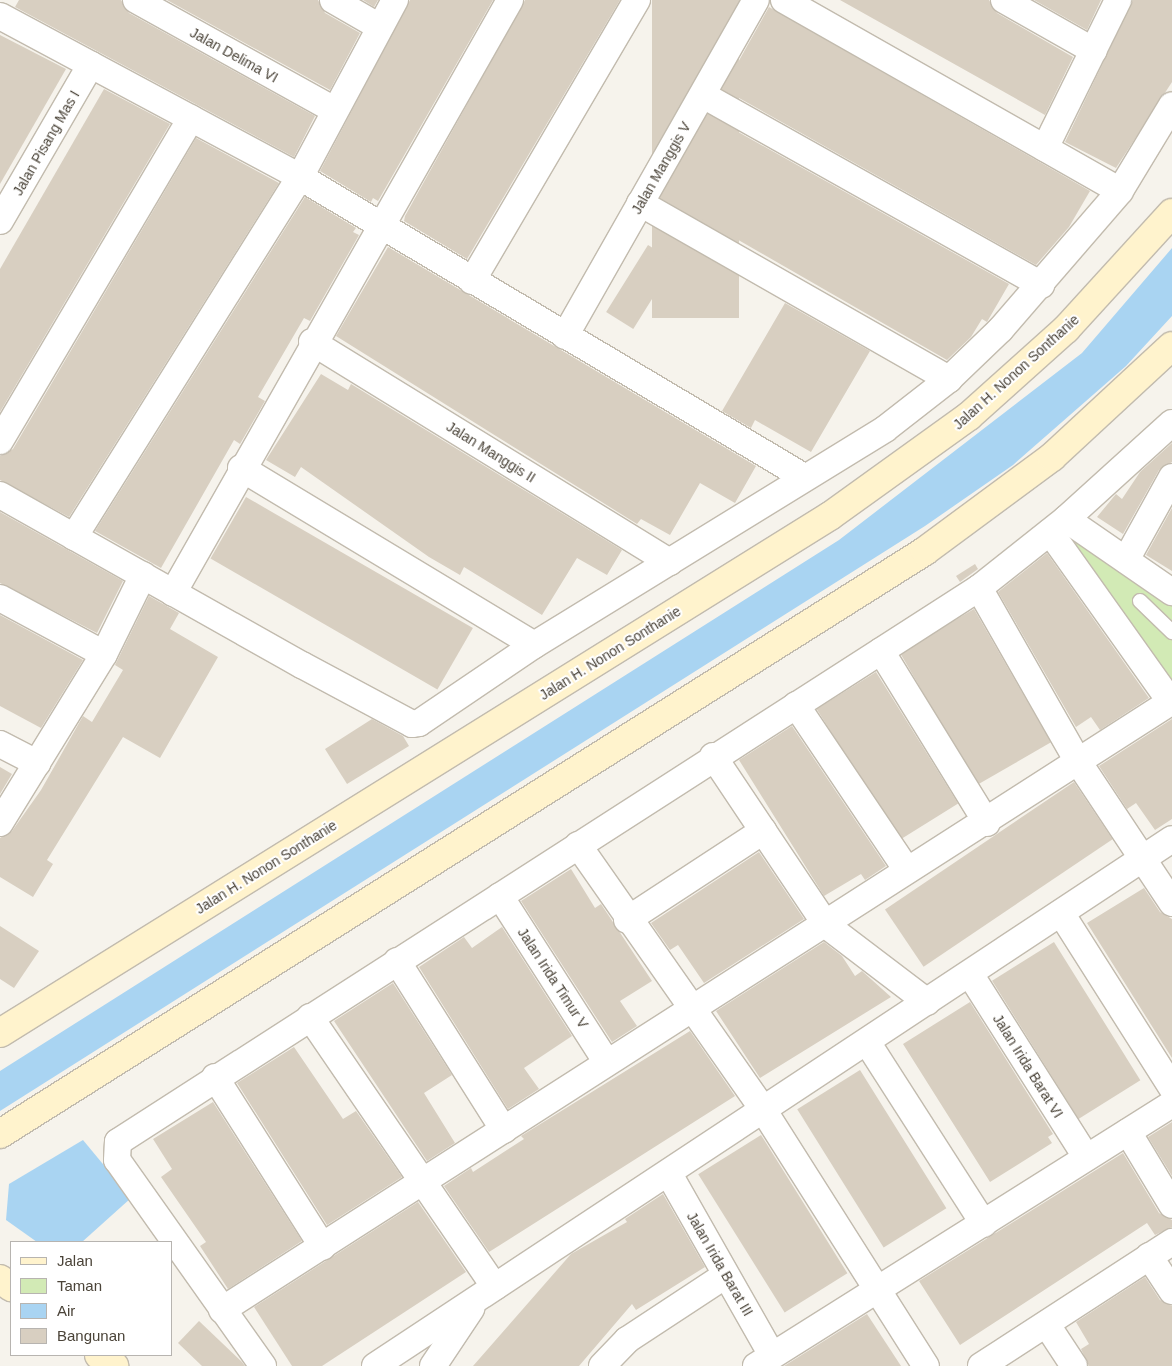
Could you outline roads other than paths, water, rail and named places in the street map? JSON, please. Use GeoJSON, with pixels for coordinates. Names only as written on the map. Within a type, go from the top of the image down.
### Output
{"type":"FeatureCollection","features":[{"type":"Feature","properties":{"kind":"street"},"geometry":{"type":"LineString","coordinates":[[0,5],[3,0]]}},
{"type":"Feature","properties":{"kind":"street","name":"Jalan Delima VI"},"geometry":{"type":"LineString","coordinates":[[136,0],[333,109]]}},
{"type":"Feature","properties":{"kind":"street"},"geometry":{"type":"LineString","coordinates":[[333,0],[380,27]]}},
{"type":"Feature","properties":{"kind":"street"},"geometry":{"type":"LineString","coordinates":[[74,537],[300,177],[333,109],[395,0]]}},
{"type":"Feature","properties":{"kind":"street"},"geometry":{"type":"LineString","coordinates":[[173,593],[240,468],[510,0]]}},
{"type":"Feature","properties":{"kind":"street"},"geometry":{"type":"LineString","coordinates":[[472,281],[637,0]]}},
{"type":"Feature","properties":{"kind":"street","name":"Jalan Manggis V"},"geometry":{"type":"LineString","coordinates":[[565,336],[756,0]]}},
{"type":"Feature","properties":{"kind":"street"},"geometry":{"type":"LineString","coordinates":[[784,0],[1120,191]]}},
{"type":"Feature","properties":{"kind":"street"},"geometry":{"type":"LineString","coordinates":[[1004,0],[1094,51]]}},
{"type":"Feature","properties":{"kind":"street"},"geometry":{"type":"LineString","coordinates":[[1046,148],[1118,0]]}},
{"type":"Feature","properties":{"kind":"street"},"geometry":{"type":"LineString","coordinates":[[0,16],[300,177],[472,281],[804,476]]}},
{"type":"Feature","properties":{"kind":"street","name":"Jalan Pisang Mas I"},"geometry":{"type":"LineString","coordinates":[[0,222],[91,64]]}},
{"type":"Feature","properties":{"kind":"street"},"geometry":{"type":"LineString","coordinates":[[703,95],[1041,285]]}},
{"type":"Feature","properties":{"kind":"street"},"geometry":{"type":"LineString","coordinates":[[0,495],[173,593],[412,724],[534,645],[670,562],[804,476],[885,429],[949,379],[980,352],[1041,285],[1120,191],[1172,105]]}},
{"type":"Feature","properties":{"kind":"street"},"geometry":{"type":"LineString","coordinates":[[0,441],[191,118]]}},
{"type":"Feature","properties":{"kind":"street"},"geometry":{"type":"LineString","coordinates":[[640,203],[949,379]]}},
{"type":"Feature","properties":{"kind":"street","name":"Jalan H. Nonon Sonthanie"},"geometry":{"type":"LineString","coordinates":[[0,1033],[830,516],[970,416],[1066,329],[1172,213]]}},
{"type":"Feature","properties":{"kind":"street","name":"Jalan Manggis II"},"geometry":{"type":"LineString","coordinates":[[312,342],[670,562]]}},
{"type":"Feature","properties":{"kind":"street"},"geometry":{"type":"LineString","coordinates":[[0,1134],[925,551],[1052,457],[1172,346]]}},
{"type":"Feature","properties":{"kind":"street"},"geometry":{"type":"LineString","coordinates":[[263,1366],[222,1310],[115,1152],[118,1142],[215,1077],[500,896],[713,756],[980,588],[1058,525],[1172,423]]}},
{"type":"Feature","properties":{"kind":"street"},"geometry":{"type":"LineString","coordinates":[[240,468],[534,645]]}},
{"type":"Feature","properties":{"kind":"street"},"geometry":{"type":"LineString","coordinates":[[1126,560],[1172,476]]}},
{"type":"Feature","properties":{"kind":"street"},"geometry":{"type":"LineString","coordinates":[[1058,525],[1126,560],[1172,592]]}},
{"type":"Feature","properties":{"kind":"street"},"geometry":{"type":"LineString","coordinates":[[222,1310],[504,1130],[606,1061],[826,925],[907,870],[987,823],[1172,702],[1058,525]]}},
{"type":"Feature","properties":{"kind":"street"},"geometry":{"type":"LineString","coordinates":[[0,823],[104,654],[143,575]]}},
{"type":"Feature","properties":{"kind":"street"},"geometry":{"type":"LineString","coordinates":[[980,588],[1079,763],[1140,860],[1172,903]]}},
{"type":"Feature","properties":{"kind":"street"},"geometry":{"type":"LineString","coordinates":[[0,598],[104,654]]}},
{"type":"Feature","properties":{"kind":"street"},"geometry":{"type":"LineString","coordinates":[[881,651],[987,823]]}},
{"type":"Feature","properties":{"kind":"street"},"geometry":{"type":"LineString","coordinates":[[796,705],[907,870]]}},
{"type":"Feature","properties":{"kind":"street"},"geometry":{"type":"LineString","coordinates":[[0,744],[37,763]]}},
{"type":"Feature","properties":{"kind":"street"},"geometry":{"type":"LineString","coordinates":[[713,756],[826,925],[927,1002]]}},
{"type":"Feature","properties":{"kind":"street"},"geometry":{"type":"LineString","coordinates":[[627,920],[763,831]]}},
{"type":"Feature","properties":{"kind":"street"},"geometry":{"type":"LineString","coordinates":[[375,1366],[669,1174],[1172,839]]}},
{"type":"Feature","properties":{"kind":"street"},"geometry":{"type":"LineString","coordinates":[[578,845],[627,920],[764,1111],[874,1292],[926,1366]]}},
{"type":"Feature","properties":{"kind":"street","name":"Jalan Irida Timur V"},"geometry":{"type":"LineString","coordinates":[[500,896],[606,1061]]}},
{"type":"Feature","properties":{"kind":"street"},"geometry":{"type":"LineString","coordinates":[[1061,913],[1172,1088]]}},
{"type":"Feature","properties":{"kind":"street"},"geometry":{"type":"LineString","coordinates":[[397,961],[504,1130]]}},
{"type":"Feature","properties":{"kind":"street","name":"Jalan Irida Barat VI"},"geometry":{"type":"LineString","coordinates":[[970,974],[1086,1157]]}},
{"type":"Feature","properties":{"kind":"street"},"geometry":{"type":"LineString","coordinates":[[310,1017],[423,1181],[485,1295]]}},
{"type":"Feature","properties":{"kind":"street"},"geometry":{"type":"LineString","coordinates":[[867,1042],[984,1224]]}},
{"type":"Feature","properties":{"kind":"street"},"geometry":{"type":"LineString","coordinates":[[215,1077],[323,1247]]}},
{"type":"Feature","properties":{"kind":"street"},"geometry":{"type":"LineString","coordinates":[[764,1361],[1172,1104]]}},
{"type":"Feature","properties":{"kind":"street"},"geometry":{"type":"LineString","coordinates":[[1128,1132],[1172,1205]]}},
{"type":"Feature","properties":{"kind":"street","name":"Jalan Irida Barat III"},"geometry":{"type":"LineString","coordinates":[[669,1174],[726,1275],[764,1361]]}},
{"type":"Feature","properties":{"kind":"street"},"geometry":{"type":"LineString","coordinates":[[981,1366],[1048,1326],[1172,1242]]}},
{"type":"Feature","properties":{"kind":"street"},"geometry":{"type":"LineString","coordinates":[[1149,1256],[1172,1291]]}},
{"type":"Feature","properties":{"kind":"street"},"geometry":{"type":"LineString","coordinates":[[602,1366],[627,1340],[726,1275]]}},
{"type":"Feature","properties":{"kind":"street"},"geometry":{"type":"LineString","coordinates":[[433,1366],[485,1295]]}},
{"type":"Feature","properties":{"kind":"street"},"geometry":{"type":"LineString","coordinates":[[1048,1326],[1074,1366]]}},
{"type":"Feature","properties":{"kind":"street"},"geometry":{"type":"LineString","coordinates":[[100,1356],[114,1366]]}},
{"type":"Feature","properties":{"kind":"lane"},"geometry":{"type":"LineString","coordinates":[[1140,600],[1172,632]]}},
{"type":"Feature","properties":{"kind":"water"},"geometry":{"type":"Polygon","coordinates":[[[1172,248],[1172,316],[1126,366],[1013,465],[925,526],[0,1111],[0,1071],[839,540],[1082,353],[1172,248]]]}},
{"type":"Feature","properties":{"kind":"water"},"geometry":{"type":"Polygon","coordinates":[[[83,1140],[131,1198],[83,1241],[36,1241],[6,1220],[9,1184],[83,1140]]]}}]}
